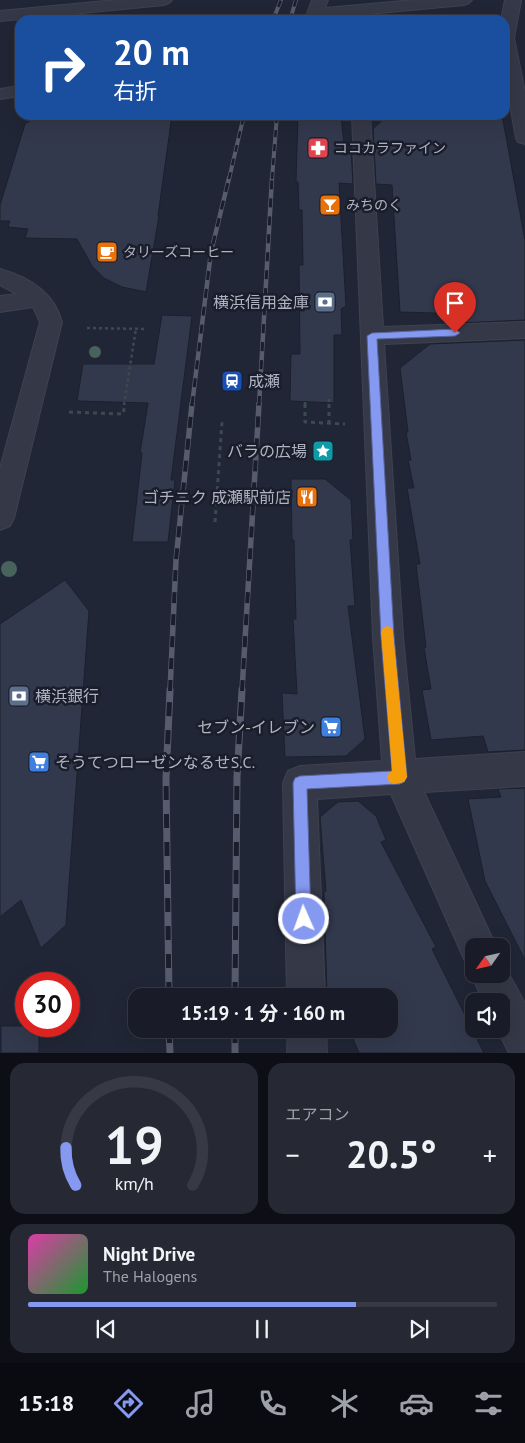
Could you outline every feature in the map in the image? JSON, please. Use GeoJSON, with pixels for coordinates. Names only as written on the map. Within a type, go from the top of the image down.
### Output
{"type":"FeatureCollection","features":[{"type":"Feature","properties":{"kind":"street"},"geometry":{"type":"LineString","coordinates":[[1,19],[9,0]]}},
{"type":"Feature","properties":{"kind":"street"},"geometry":{"type":"LineString","coordinates":[[30,15],[125,2],[164,0]]}},
{"type":"Feature","properties":{"kind":"street"},"geometry":{"type":"LineString","coordinates":[[320,0],[316,14],[399,3],[464,0]]}},
{"type":"Feature","properties":{"kind":"street"},"geometry":{"type":"LineString","coordinates":[[510,15],[513,0]]}},
{"type":"Feature","properties":{"kind":"street"},"geometry":{"type":"LineString","coordinates":[[1,19],[15,17]]}},
{"type":"Feature","properties":{"kind":"street"},"geometry":{"type":"LineString","coordinates":[[510,38],[525,36]]}},
{"type":"Feature","properties":{"kind":"street"},"geometry":{"type":"LineString","coordinates":[[510,88],[522,112],[525,138]]}},
{"type":"Feature","properties":{"kind":"street"},"geometry":{"type":"LineString","coordinates":[[0,94],[15,92]]}},
{"type":"Feature","properties":{"kind":"street"},"geometry":{"type":"LineString","coordinates":[[361,120],[388,637],[400,777],[474,938]]}},
{"type":"Feature","properties":{"kind":"street"},"geometry":{"type":"LineString","coordinates":[[0,276],[39,298],[49,309],[52,322],[0,518]]}},
{"type":"Feature","properties":{"kind":"street"},"geometry":{"type":"LineString","coordinates":[[0,304],[39,298]]}},
{"type":"Feature","properties":{"kind":"street"},"geometry":{"type":"LineString","coordinates":[[372,336],[525,330]]}},
{"type":"Feature","properties":{"kind":"street"},"geometry":{"type":"LineString","coordinates":[[306,988],[300,783],[525,768]]}},
{"type":"Feature","properties":{"kind":"street"},"geometry":{"type":"LineString","coordinates":[[494,983],[525,1044]]}},
{"type":"Feature","properties":{"kind":"street"},"geometry":{"type":"LineString","coordinates":[[307,1038],[308,1053]]}},
{"type":"Feature","properties":{"kind":"path"},"geometry":{"type":"LineString","coordinates":[[87,328],[147,328]]}},
{"type":"Feature","properties":{"kind":"path"},"geometry":{"type":"LineString","coordinates":[[68,412],[123,414],[136,328]]}},
{"type":"Feature","properties":{"kind":"path"},"geometry":{"type":"LineString","coordinates":[[329,399],[329,423]]}},
{"type":"Feature","properties":{"kind":"path"},"geometry":{"type":"LineString","coordinates":[[305,402],[304,422],[354,424]]}},
{"type":"Feature","properties":{"kind":"path"},"geometry":{"type":"LineString","coordinates":[[215,522],[222,422]]}},
{"type":"Feature","properties":{"kind":"building"},"geometry":{"type":"Polygon","coordinates":[[[32,120],[171,120],[159,216],[146,292],[122,287],[104,278],[92,266],[77,239],[25,238],[28,229],[8,227],[10,221],[0,221],[0,205],[25,124],[32,120]]]}},
{"type":"Feature","properties":{"kind":"building"},"geometry":{"type":"Polygon","coordinates":[[[298,120],[342,120],[345,155],[351,149],[353,184],[339,183],[346,306],[341,309],[342,335],[334,335],[334,403],[290,401],[291,354],[300,354],[299,265],[303,265],[302,210],[299,210],[298,182],[296,182],[298,120]]]}},
{"type":"Feature","properties":{"kind":"building"},"geometry":{"type":"Polygon","coordinates":[[[383,120],[503,120],[525,240],[525,320],[457,323],[466,314],[400,312],[392,185],[376,184],[373,129],[383,120]]]}},
{"type":"Feature","properties":{"kind":"building"},"geometry":{"type":"Polygon","coordinates":[[[162,315],[192,316],[171,480],[175,480],[168,542],[132,542],[142,453],[140,453],[148,403],[77,401],[83,364],[154,364],[162,315]]]}},
{"type":"Feature","properties":{"kind":"building"},"geometry":{"type":"Polygon","coordinates":[[[525,340],[525,750],[488,752],[483,736],[431,740],[422,690],[431,689],[424,648],[426,647],[416,564],[420,564],[407,488],[414,488],[408,460],[411,460],[406,432],[408,432],[400,368],[430,344],[525,340]]]}},
{"type":"Feature","properties":{"kind":"building"},"geometry":{"type":"Polygon","coordinates":[[[291,479],[325,479],[351,500],[353,540],[350,540],[355,606],[348,606],[365,739],[346,756],[285,757],[282,693],[297,694],[293,619],[296,619],[291,479]]]}},
{"type":"Feature","properties":{"kind":"building","name":"そうてつローゼンなるせS.C."},"geometry":{"type":"Polygon","coordinates":[[[65,580],[89,611],[66,925],[41,948],[21,900],[0,917],[0,624],[65,580]]]}},
{"type":"Feature","properties":{"kind":"building"},"geometry":{"type":"Polygon","coordinates":[[[525,788],[525,960],[485,881],[468,799],[501,797],[498,789],[525,788]]]}},
{"type":"Feature","properties":{"kind":"building"},"geometry":{"type":"Polygon","coordinates":[[[358,801],[376,816],[386,840],[381,842],[436,947],[432,949],[465,1015],[465,1038],[476,1038],[484,1053],[359,1053],[353,1038],[398,1038],[398,988],[327,988],[324,892],[326,891],[320,817],[338,802],[358,801]]]}},
{"type":"Feature","properties":{"kind":"building"},"geometry":{"type":"Polygon","coordinates":[[[1,1026],[15,1026],[15,1037],[39,1037],[39,1053],[1,1053],[1,1026]]]}},
{"type":"Feature","properties":{"kind":"railway"},"geometry":{"type":"LineString","coordinates":[[275,15],[281,0]]}},
{"type":"Feature","properties":{"kind":"railway"},"geometry":{"type":"LineString","coordinates":[[292,15],[296,0]]}},
{"type":"Feature","properties":{"kind":"railway"},"geometry":{"type":"LineString","coordinates":[[229,179],[243,120]]}},
{"type":"Feature","properties":{"kind":"railway"},"geometry":{"type":"LineString","coordinates":[[272,179],[277,120]]}},
{"type":"Feature","properties":{"kind":"railway"},"geometry":{"type":"LineString","coordinates":[[192,405],[211,252],[229,178]]}},
{"type":"Feature","properties":{"kind":"railway"},"geometry":{"type":"LineString","coordinates":[[259,405],[272,178]]}},
{"type":"Feature","properties":{"kind":"railway"},"geometry":{"type":"LineString","coordinates":[[170,691],[176,560],[192,404]]}},
{"type":"Feature","properties":{"kind":"railway"},"geometry":{"type":"LineString","coordinates":[[242,691],[259,404]]}},
{"type":"Feature","properties":{"kind":"railway"},"geometry":{"type":"LineString","coordinates":[[169,988],[166,779],[170,690]]}},
{"type":"Feature","properties":{"kind":"railway"},"geometry":{"type":"LineString","coordinates":[[235,988],[237,777],[242,690]]}},
{"type":"Feature","properties":{"kind":"railway"},"geometry":{"type":"LineString","coordinates":[[169,1038],[170,1053]]}},
{"type":"Feature","properties":{"kind":"railway"},"geometry":{"type":"LineString","coordinates":[[235,1038],[235,1053]]}},
{"type":"Feature","properties":{"kind":"slow traffic"},"geometry":{"type":"LineString","coordinates":[[387,632],[400,777],[394,777]]}},
{"type":"Feature","properties":{"kind":"place","name":"ココカラファイン"},"geometry":{"type":"Point","coordinates":[318,148]}},
{"type":"Feature","properties":{"kind":"place","name":"みちのく"},"geometry":{"type":"Point","coordinates":[330,205]}},
{"type":"Feature","properties":{"kind":"place","name":"タリーズコーヒー"},"geometry":{"type":"Point","coordinates":[107,252]}},
{"type":"Feature","properties":{"kind":"place","name":"横浜信用金庫"},"geometry":{"type":"Point","coordinates":[325,302]}},
{"type":"Feature","properties":{"kind":"place","name":"成瀬"},"geometry":{"type":"Point","coordinates":[232,381]}},
{"type":"Feature","properties":{"kind":"place","name":"バラの広場"},"geometry":{"type":"Point","coordinates":[323,451]}},
{"type":"Feature","properties":{"kind":"place","name":"ゴチニク 成瀬駅前店"},"geometry":{"type":"Point","coordinates":[307,497]}},
{"type":"Feature","properties":{"kind":"place","name":"横浜銀行"},"geometry":{"type":"Point","coordinates":[19,696]}},
{"type":"Feature","properties":{"kind":"place","name":"セブン-イレブン"},"geometry":{"type":"Point","coordinates":[331,727]}},
{"type":"Feature","properties":{"kind":"place","name":"そうてつローゼンなるせS.C."},"geometry":{"type":"Point","coordinates":[39,762]}},
{"type":"Feature","properties":{"kind":"route"},"geometry":{"type":"LineString","coordinates":[[304,919],[300,783],[400,777],[388,637],[372,336],[455,333]]}}]}
